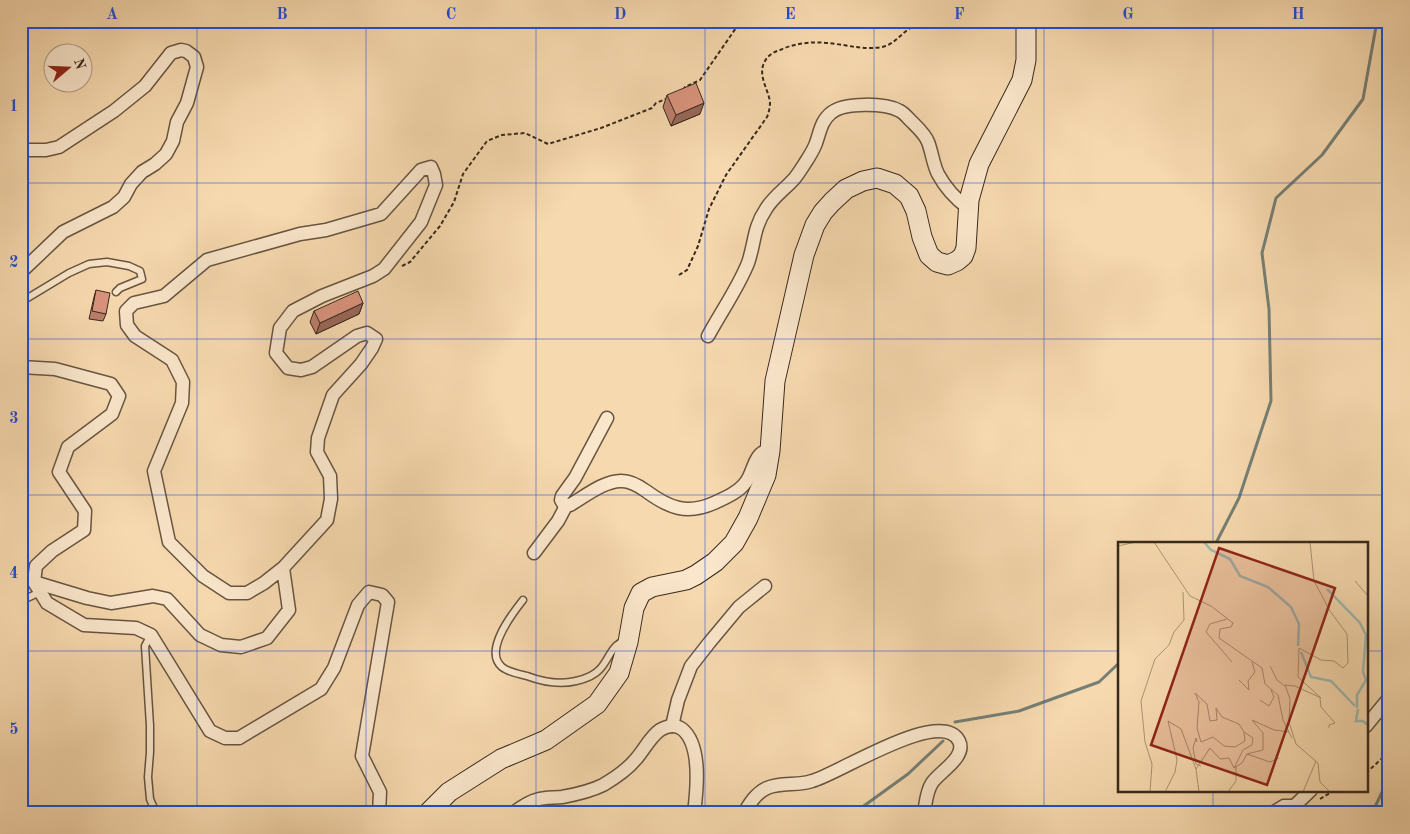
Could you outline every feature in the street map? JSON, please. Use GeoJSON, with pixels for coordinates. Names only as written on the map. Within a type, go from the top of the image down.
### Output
{"type":"FeatureCollection","features":[{"type":"Feature","properties":{"kind":"street"},"geometry":{"type":"LineString","coordinates":[[428,813],[449,792],[501,759],[546,740],[597,704],[619,673],[628,642],[634,608],[641,593],[652,587],[686,580],[696,575],[715,562],[734,543],[748,518],[766,475],[770,451],[775,381],[788,320],[804,255],[815,225],[823,212],[846,189],[863,181],[877,178],[895,184],[909,196],[916,211],[922,237],[929,254],[936,262],[948,265],[963,256],[966,248],[969,200],[979,164],[1022,80],[1026,60],[1026,21]]}},
{"type":"Feature","properties":{"kind":"street"},"geometry":{"type":"LineString","coordinates":[[21,150],[46,150],[59,146],[114,111],[145,86],[171,53],[181,50],[194,57],[196,68],[187,103],[177,122],[173,141],[166,154],[142,172],[131,184],[124,197],[113,208],[63,232],[21,272]]}},
{"type":"Feature","properties":{"kind":"street"},"geometry":{"type":"LineString","coordinates":[[708,336],[748,262],[756,228],[766,208],[795,178],[808,160],[825,120],[840,107],[881,106],[901,111],[928,140],[939,176],[949,190],[968,208]]}},
{"type":"Feature","properties":{"kind":"street"},"geometry":{"type":"LineString","coordinates":[[431,167],[436,185],[421,222],[384,269],[373,276],[322,296],[294,311],[280,328],[276,353],[288,368],[301,370],[312,367],[357,336],[367,333],[376,339],[361,364],[333,396],[318,438],[317,452],[330,476],[331,499],[327,520],[283,568],[247,593],[229,593],[203,576],[169,542],[154,471],[182,403],[183,382],[172,360],[135,336],[127,325],[126,311],[134,303],[164,296],[207,260],[381,214],[421,170],[431,167]]}},
{"type":"Feature","properties":{"kind":"street"},"geometry":{"type":"LineString","coordinates":[[21,367],[55,369],[112,384],[119,396],[112,414],[68,448],[59,472],[85,511],[84,530],[52,551],[36,566],[37,587],[47,603],[84,625],[136,628],[151,635],[210,731],[225,738],[239,738],[321,689],[334,668],[358,605],[369,592],[382,595],[388,602],[362,756],[380,792],[379,813]]}},
{"type":"Feature","properties":{"kind":"street"},"geometry":{"type":"LineString","coordinates":[[566,506],[562,502],[562,496],[575,478],[607,418]]}},
{"type":"Feature","properties":{"kind":"street"},"geometry":{"type":"LineString","coordinates":[[566,506],[570,506],[606,484],[622,480],[638,486],[658,500],[674,508],[693,508],[712,504],[732,494],[746,482],[759,455],[764,451],[770,451]]}},
{"type":"Feature","properties":{"kind":"street"},"geometry":{"type":"LineString","coordinates":[[534,553],[558,521],[566,506]]}},
{"type":"Feature","properties":{"kind":"street"},"geometry":{"type":"LineString","coordinates":[[37,587],[111,603],[153,596],[167,599],[200,635],[221,645],[241,647],[267,638],[289,610],[283,568]]}},
{"type":"Feature","properties":{"kind":"street"},"geometry":{"type":"LineString","coordinates":[[672,726],[678,700],[691,666],[740,607],[765,586]]}},
{"type":"Feature","properties":{"kind":"street"},"geometry":{"type":"LineString","coordinates":[[1368,724],[1389,698]]}},
{"type":"Feature","properties":{"kind":"street"},"geometry":{"type":"LineString","coordinates":[[513,813],[535,800],[564,796],[601,786],[619,775],[635,761],[660,730],[672,726],[680,728],[687,734],[693,746],[696,758],[694,813]]}},
{"type":"Feature","properties":{"kind":"street"},"geometry":{"type":"LineString","coordinates":[[744,813],[755,796],[767,788],[811,782],[829,776],[890,744],[914,735],[940,731],[947,732],[959,741],[960,752],[950,766],[931,784],[924,813]]}},
{"type":"Feature","properties":{"kind":"street"},"geometry":{"type":"LineString","coordinates":[[1287,813],[1309,792]]}},
{"type":"Feature","properties":{"kind":"lane"},"geometry":{"type":"LineString","coordinates":[[21,302],[69,273],[89,264],[107,262],[130,266],[140,271],[142,278],[120,288],[116,292]]}},
{"type":"Feature","properties":{"kind":"lane"},"geometry":{"type":"LineString","coordinates":[[21,601],[37,587]]}},
{"type":"Feature","properties":{"kind":"lane"},"geometry":{"type":"LineString","coordinates":[[523,600],[508,621],[495,650],[497,661],[505,670],[541,681],[562,684],[577,681],[592,676],[601,669],[617,644],[622,641],[628,642]]}},
{"type":"Feature","properties":{"kind":"lane"},"geometry":{"type":"LineString","coordinates":[[151,635],[145,646],[150,726],[148,777],[150,799],[156,813]]}},
{"type":"Feature","properties":{"kind":"lane"},"geometry":{"type":"LineString","coordinates":[[1266,813],[1283,803],[1298,803]]}},
{"type":"Feature","properties":{"kind":"path"},"geometry":{"type":"LineString","coordinates":[[680,93],[685,87],[700,80],[736,28],[749,21]]}},
{"type":"Feature","properties":{"kind":"path"},"geometry":{"type":"LineString","coordinates":[[679,275],[687,270],[698,246],[709,209],[726,175],[768,117],[770,100],[762,76],[762,68],[770,55],[790,45],[805,43],[836,44],[860,48],[881,47],[896,41],[909,29],[917,25],[947,21]]}},
{"type":"Feature","properties":{"kind":"path"},"geometry":{"type":"LineString","coordinates":[[384,269],[396,270],[410,262],[440,226],[454,202],[463,174],[487,142],[502,135],[525,133],[548,144],[601,128],[652,108],[656,103],[672,97]]}},
{"type":"Feature","properties":{"kind":"path"},"geometry":{"type":"LineString","coordinates":[[1368,771],[1389,752]]}},
{"type":"Feature","properties":{"kind":"building"},"geometry":{"type":"Polygon","coordinates":[[[696,83],[704,103],[676,115],[667,95],[696,83]]]}},
{"type":"Feature","properties":{"kind":"building"},"geometry":{"type":"Polygon","coordinates":[[[96,290],[110,293],[106,314],[92,311],[96,290]]]}},
{"type":"Feature","properties":{"kind":"building"},"geometry":{"type":"Polygon","coordinates":[[[358,291],[363,303],[320,323],[314,311],[358,291]]]}},
{"type":"Feature","properties":{"kind":"waterway"},"geometry":{"type":"LineString","coordinates":[[1217,542],[1239,498],[1271,401],[1269,309],[1262,253],[1276,198],[1322,155],[1363,99],[1377,21]]}},
{"type":"Feature","properties":{"kind":"waterway"},"geometry":{"type":"LineString","coordinates":[[955,722],[1019,711],[1099,682],[1118,664]]}},
{"type":"Feature","properties":{"kind":"waterway"},"geometry":{"type":"LineString","coordinates":[[854,813],[908,774],[943,741]]}},
{"type":"Feature","properties":{"kind":"waterway"},"geometry":{"type":"LineString","coordinates":[[1372,813],[1387,782]]}}]}
